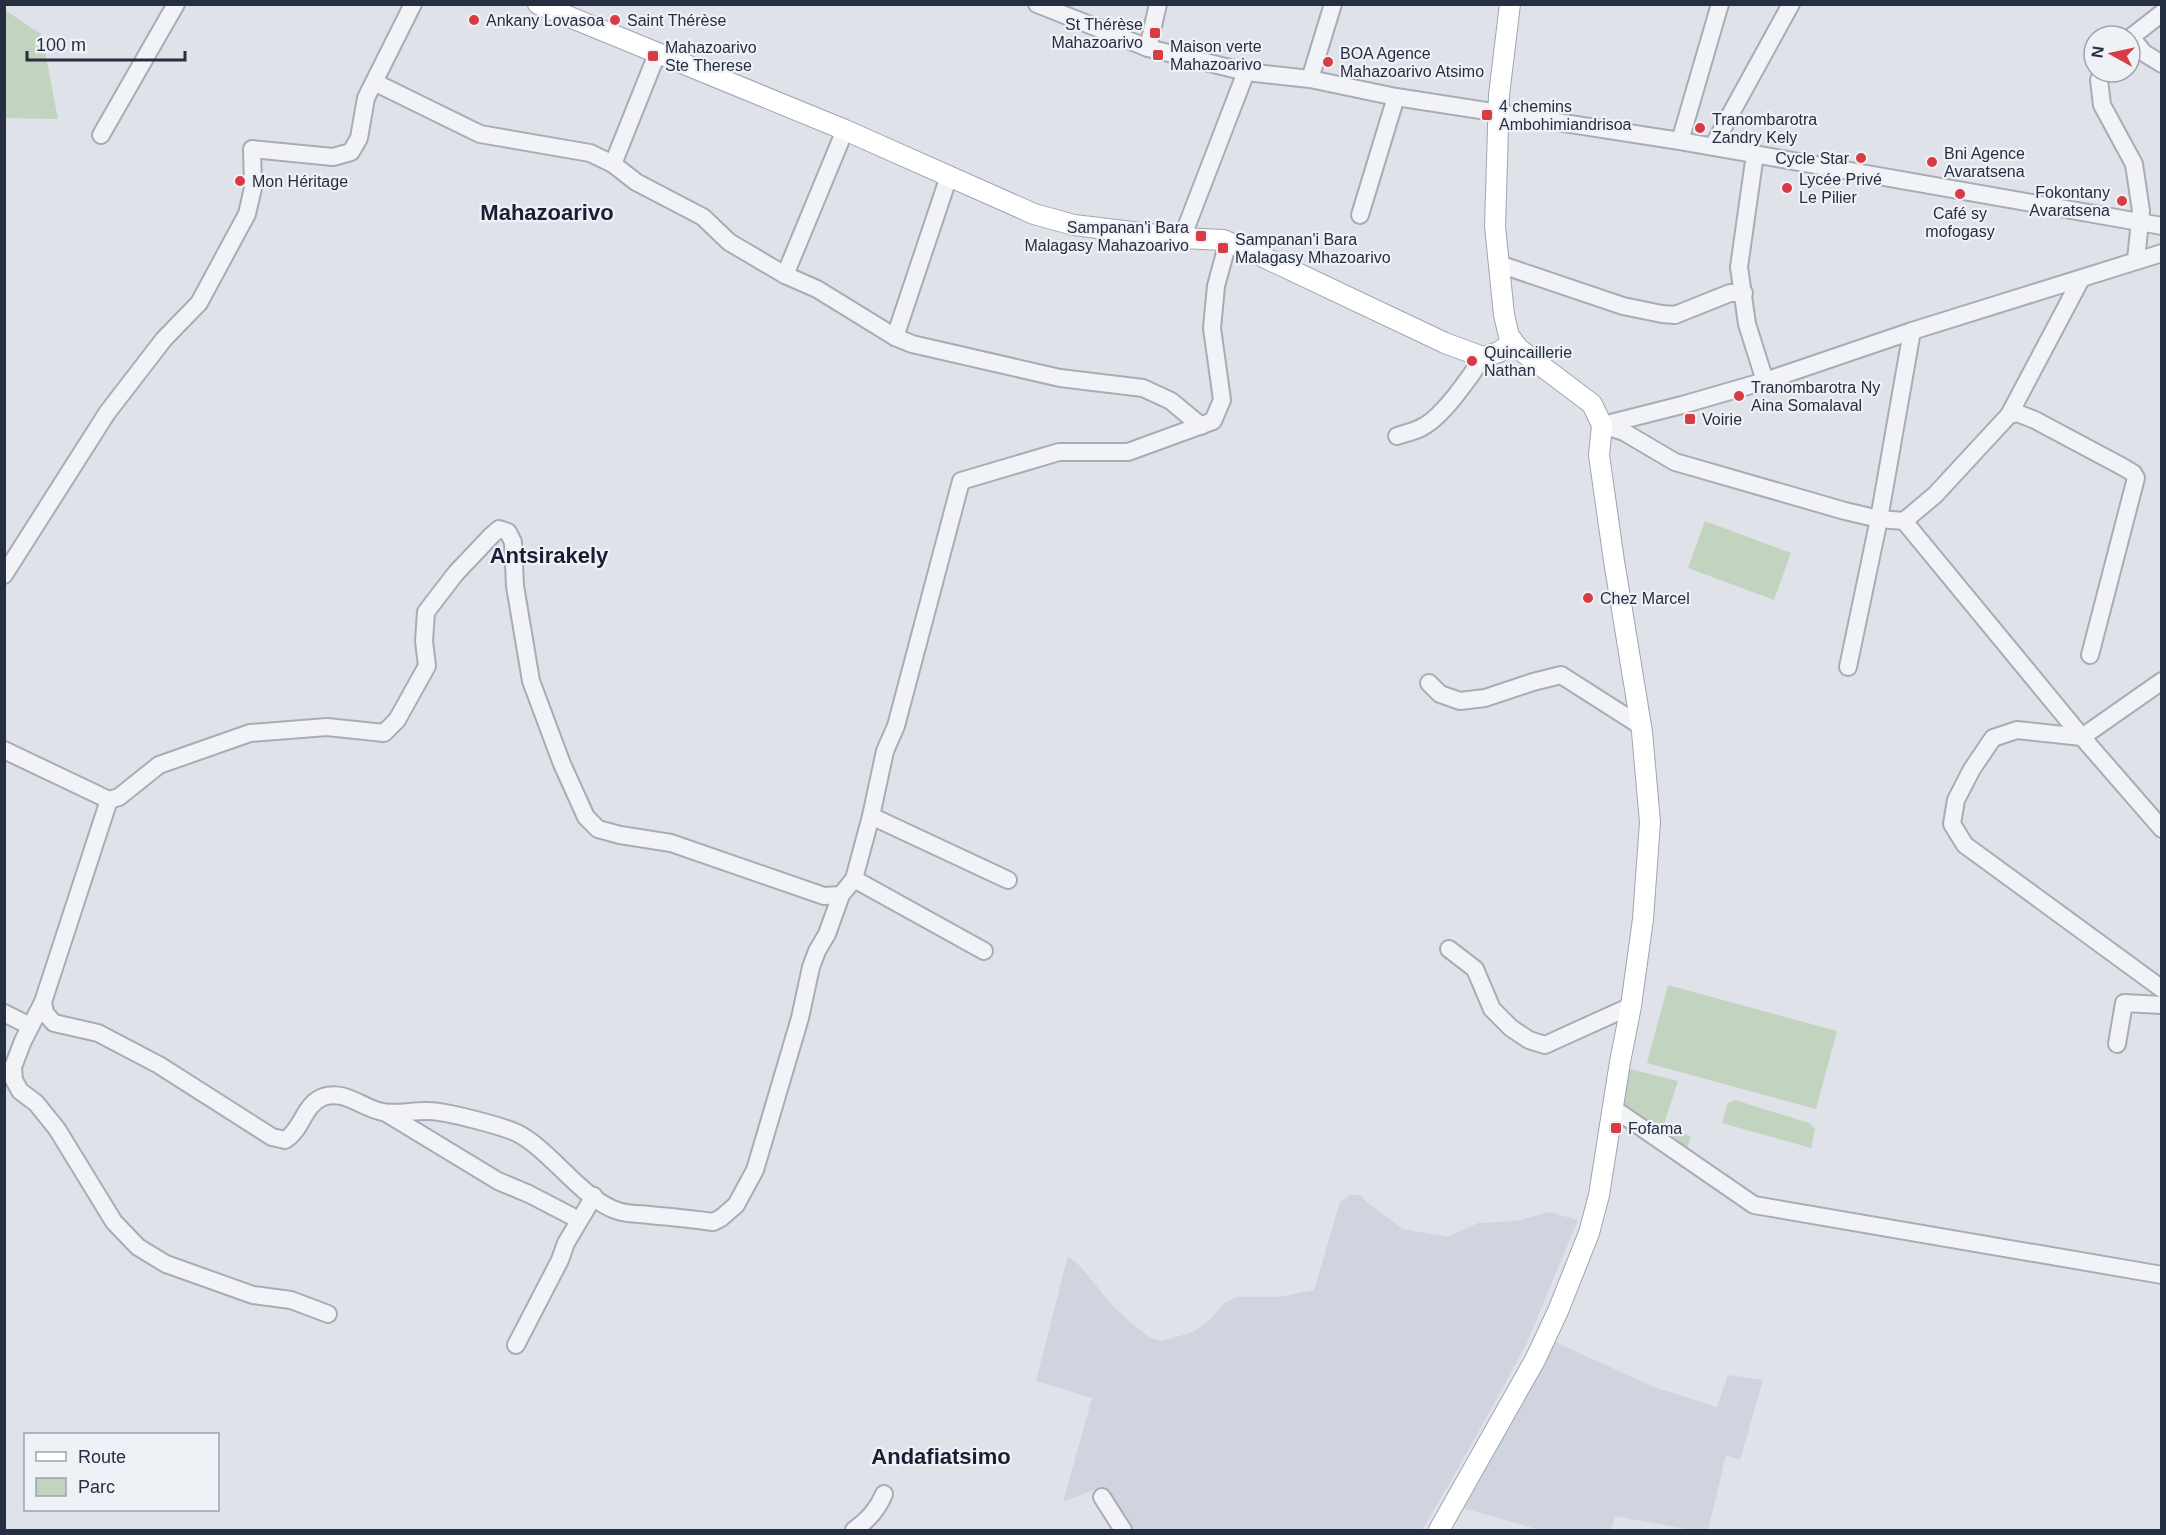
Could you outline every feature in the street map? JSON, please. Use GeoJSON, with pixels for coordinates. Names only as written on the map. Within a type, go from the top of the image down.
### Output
{"type":"FeatureCollection","features":[{"type":"Feature","properties":{"kind":"main road"},"geometry":{"type":"LineString","coordinates":[[538,4],[845,130],[1035,214],[1074,225],[1182,238],[1223,240],[1445,343],[1483,357],[1499,352],[1513,342]]}},
{"type":"Feature","properties":{"kind":"main road"},"geometry":{"type":"LineString","coordinates":[[1439,1530],[1535,1360],[1562,1300],[1591,1223],[1599,1195],[1631,1006],[1643,919],[1650,822],[1641,726],[1599,455],[1602,425],[1592,404],[1519,349],[1509,336],[1504,315],[1495,226],[1499,95],[1510,4]]}},
{"type":"Feature","properties":{"kind":"street"},"geometry":{"type":"LineString","coordinates":[[101,135],[176,4]]}},
{"type":"Feature","properties":{"kind":"street"},"geometry":{"type":"LineString","coordinates":[[4,574],[107,413],[164,339],[199,303],[247,214],[253,188],[252,149],[333,157],[351,152],[359,138],[366,98],[413,4]]}},
{"type":"Feature","properties":{"kind":"street"},"geometry":{"type":"LineString","coordinates":[[1037,4],[1149,48],[1246,72],[1310,79],[1396,97],[1713,146],[2162,226]]}},
{"type":"Feature","properties":{"kind":"street"},"geometry":{"type":"LineString","coordinates":[[1149,48],[1158,4]]}},
{"type":"Feature","properties":{"kind":"street"},"geometry":{"type":"LineString","coordinates":[[1310,79],[1333,4]]}},
{"type":"Feature","properties":{"kind":"street"},"geometry":{"type":"LineString","coordinates":[[1680,141],[1720,4]]}},
{"type":"Feature","properties":{"kind":"street"},"geometry":{"type":"LineString","coordinates":[[1713,146],[1791,4]]}},
{"type":"Feature","properties":{"kind":"street"},"geometry":{"type":"LineString","coordinates":[[2142,29],[2162,13]]}},
{"type":"Feature","properties":{"kind":"street"},"geometry":{"type":"LineString","coordinates":[[2142,51],[2162,64]]}},
{"type":"Feature","properties":{"kind":"street"},"geometry":{"type":"LineString","coordinates":[[613,164],[657,54]]}},
{"type":"Feature","properties":{"kind":"street"},"geometry":{"type":"LineString","coordinates":[[1182,238],[1246,72]]}},
{"type":"Feature","properties":{"kind":"street"},"geometry":{"type":"LineString","coordinates":[[374,82],[480,134],[590,153],[613,164],[636,182],[703,217],[729,242],[785,275],[817,289],[895,337],[912,344],[1060,378],[1143,388],[1171,401],[1201,426]]}},
{"type":"Feature","properties":{"kind":"street"},"geometry":{"type":"LineString","coordinates":[[2099,84],[2102,105],[2134,164],[2141,211],[2136,260]]}},
{"type":"Feature","properties":{"kind":"street"},"geometry":{"type":"LineString","coordinates":[[1360,215],[1396,97]]}},
{"type":"Feature","properties":{"kind":"street"},"geometry":{"type":"LineString","coordinates":[[785,275],[845,130]]}},
{"type":"Feature","properties":{"kind":"street"},"geometry":{"type":"LineString","coordinates":[[1755,154],[1739,267],[1746,324],[1765,381]]}},
{"type":"Feature","properties":{"kind":"street"},"geometry":{"type":"LineString","coordinates":[[895,337],[949,176]]}},
{"type":"Feature","properties":{"kind":"street"},"geometry":{"type":"LineString","coordinates":[[43,1002],[45,1013],[54,1023],[98,1033],[159,1065],[272,1137],[285,1140],[295,1134],[307,1110],[321,1098],[335,1094],[372,1110],[386,1113],[431,1110],[517,1133],[542,1151],[594,1196],[618,1211],[713,1222],[722,1218],[736,1205],[755,1170],[800,1018],[811,967],[827,934],[841,895],[854,879],[872,816],[885,752],[896,726],[961,481],[1059,452],[1128,452],[1214,421],[1222,400],[1212,328],[1216,286],[1228,242]]}},
{"type":"Feature","properties":{"kind":"street"},"geometry":{"type":"LineString","coordinates":[[1602,425],[1658,412],[1765,381],[1912,331],[2162,253]]}},
{"type":"Feature","properties":{"kind":"street"},"geometry":{"type":"LineString","coordinates":[[1499,264],[1623,306],[1662,314],[1675,315],[1730,293],[1744,293]]}},
{"type":"Feature","properties":{"kind":"street"},"geometry":{"type":"LineString","coordinates":[[1602,425],[1624,432],[1675,462],[1845,512],[1904,521],[1935,495],[2008,415],[2081,279]]}},
{"type":"Feature","properties":{"kind":"street"},"geometry":{"type":"LineString","coordinates":[[1848,667],[1879,519],[1912,331]]}},
{"type":"Feature","properties":{"kind":"street"},"geometry":{"type":"LineString","coordinates":[[1397,435],[1425,426],[1441,411],[1483,357]]}},
{"type":"Feature","properties":{"kind":"street"},"geometry":{"type":"LineString","coordinates":[[2008,415],[2017,413],[2034,420],[2133,473],[2136,478],[2090,655]]}},
{"type":"Feature","properties":{"kind":"street"},"geometry":{"type":"LineString","coordinates":[[1904,521],[2082,738],[2162,829]]}},
{"type":"Feature","properties":{"kind":"street"},"geometry":{"type":"LineString","coordinates":[[4,750],[109,800],[119,797],[159,765],[250,733],[327,727],[384,733],[397,720],[427,666],[423,641],[426,612],[456,573],[492,535],[500,530],[508,532],[513,542],[516,586],[531,681],[562,764],[586,817],[598,829],[671,843],[824,896],[841,895]]}},
{"type":"Feature","properties":{"kind":"street"},"geometry":{"type":"LineString","coordinates":[[1429,683],[1440,694],[1460,701],[1485,698],[1561,675],[1641,726]]}},
{"type":"Feature","properties":{"kind":"street"},"geometry":{"type":"LineString","coordinates":[[2162,681],[2082,738],[2017,730],[1993,738],[1972,769],[1956,801],[1952,824],[1965,845],[2162,989]]}},
{"type":"Feature","properties":{"kind":"street"},"geometry":{"type":"LineString","coordinates":[[109,800],[43,1002],[13,1067],[14,1080],[20,1091],[36,1103],[57,1129],[114,1222],[138,1247],[166,1264],[216,1283],[253,1296],[291,1300],[328,1314]]}},
{"type":"Feature","properties":{"kind":"street"},"geometry":{"type":"LineString","coordinates":[[872,816],[1008,879]]}},
{"type":"Feature","properties":{"kind":"street"},"geometry":{"type":"LineString","coordinates":[[854,879],[984,951]]}},
{"type":"Feature","properties":{"kind":"street"},"geometry":{"type":"LineString","coordinates":[[1449,949],[1475,969],[1492,1009],[1510,1028],[1530,1041],[1545,1045],[1631,1006]]}},
{"type":"Feature","properties":{"kind":"street"},"geometry":{"type":"LineString","coordinates":[[2117,1044],[2124,1003],[2162,1005]]}},
{"type":"Feature","properties":{"kind":"street"},"geometry":{"type":"LineString","coordinates":[[4,1013],[30,1026]]}},
{"type":"Feature","properties":{"kind":"street"},"geometry":{"type":"LineString","coordinates":[[1612,1108],[1754,1205],[2162,1275]]}},
{"type":"Feature","properties":{"kind":"street"},"geometry":{"type":"LineString","coordinates":[[386,1113],[498,1181],[579,1220]]}},
{"type":"Feature","properties":{"kind":"street"},"geometry":{"type":"LineString","coordinates":[[516,1345],[579,1220],[594,1196]]}},
{"type":"Feature","properties":{"kind":"street"},"geometry":{"type":"LineString","coordinates":[[854,1530],[865,1523],[884,1494]]}},
{"type":"Feature","properties":{"kind":"street"},"geometry":{"type":"LineString","coordinates":[[1102,1497],[1123,1530]]}},
{"type":"Feature","properties":{"kind":"shaded area"},"geometry":{"type":"Polygon","coordinates":[[[1350,1195],[1360,1195],[1403,1229],[1447,1237],[1478,1223],[1516,1221],[1549,1212],[1578,1220],[1526,1345],[1422,1530],[1124,1530],[1098,1488],[1063,1502],[1092,1398],[1036,1381],[1068,1256],[1081,1267],[1113,1306],[1130,1322],[1150,1338],[1162,1341],[1193,1332],[1210,1320],[1225,1302],[1238,1297],[1278,1297],[1314,1290],[1340,1202],[1350,1195]]]}},
{"type":"Feature","properties":{"kind":"shaded area"},"geometry":{"type":"Polygon","coordinates":[[[1553,1341],[1654,1387],[1717,1407],[1728,1375],[1763,1380],[1740,1460],[1726,1455],[1708,1530],[1692,1530],[1615,1516],[1611,1530],[1540,1530],[1463,1508],[1553,1341]]]}},
{"type":"Feature","properties":{"kind":"green space"},"geometry":{"type":"Polygon","coordinates":[[[5,10],[42,35],[58,119],[5,118],[5,10]]]}},
{"type":"Feature","properties":{"kind":"green space"},"geometry":{"type":"Polygon","coordinates":[[[1705,521],[1791,553],[1774,600],[1688,568],[1705,521]]]}},
{"type":"Feature","properties":{"kind":"green space"},"geometry":{"type":"Polygon","coordinates":[[[1668,985],[1837,1031],[1816,1109],[1647,1063],[1668,985]]]}},
{"type":"Feature","properties":{"kind":"green space"},"geometry":{"type":"Polygon","coordinates":[[[1626,1068],[1678,1081],[1665,1121],[1668,1130],[1691,1136],[1685,1154],[1619,1107],[1626,1068]]]}},
{"type":"Feature","properties":{"kind":"green space"},"geometry":{"type":"Polygon","coordinates":[[[1735,1100],[1809,1123],[1815,1129],[1811,1148],[1722,1123],[1728,1103],[1735,1100]]]}},
{"type":"Feature","properties":{"kind":"place","name":"Ankany Lovasoa"},"geometry":{"type":"Point","coordinates":[474,20]}},
{"type":"Feature","properties":{"kind":"place","name":"Saint Thérèse"},"geometry":{"type":"Point","coordinates":[615,20]}},
{"type":"Feature","properties":{"kind":"place","name":"St Thérèse Mahazoarivo"},"geometry":{"type":"Point","coordinates":[1155,33]}},
{"type":"Feature","properties":{"kind":"place","name":"Maison verte Mahazoarivo"},"geometry":{"type":"Point","coordinates":[1158,55]}},
{"type":"Feature","properties":{"kind":"place","name":"Mahazoarivo Ste Therese"},"geometry":{"type":"Point","coordinates":[653,56]}},
{"type":"Feature","properties":{"kind":"place","name":"BOA Agence Mahazoarivo Atsimo"},"geometry":{"type":"Point","coordinates":[1328,62]}},
{"type":"Feature","properties":{"kind":"place","name":"4 chemins Ambohimiandrisoa"},"geometry":{"type":"Point","coordinates":[1487,115]}},
{"type":"Feature","properties":{"kind":"place","name":"Tranombarotra Zandry Kely"},"geometry":{"type":"Point","coordinates":[1700,128]}},
{"type":"Feature","properties":{"kind":"place","name":"Cycle Star"},"geometry":{"type":"Point","coordinates":[1861,158]}},
{"type":"Feature","properties":{"kind":"place","name":"Bni Agence Avaratsena"},"geometry":{"type":"Point","coordinates":[1932,162]}},
{"type":"Feature","properties":{"kind":"place","name":"Mon Héritage"},"geometry":{"type":"Point","coordinates":[240,181]}},
{"type":"Feature","properties":{"kind":"place","name":"Lycée Privé Le Pilier"},"geometry":{"type":"Point","coordinates":[1787,188]}},
{"type":"Feature","properties":{"kind":"place","name":"Café sy mofogasy"},"geometry":{"type":"Point","coordinates":[1960,194]}},
{"type":"Feature","properties":{"kind":"place","name":"Fokontany Avaratsena"},"geometry":{"type":"Point","coordinates":[2122,201]}},
{"type":"Feature","properties":{"kind":"place","name":"Sampanan'i Bara Malagasy Mahazoarivo"},"geometry":{"type":"Point","coordinates":[1201,236]}},
{"type":"Feature","properties":{"kind":"place","name":"Sampanan'i Bara Malagasy Mhazoarivo"},"geometry":{"type":"Point","coordinates":[1223,248]}},
{"type":"Feature","properties":{"kind":"place","name":"Quincaillerie Nathan"},"geometry":{"type":"Point","coordinates":[1472,361]}},
{"type":"Feature","properties":{"kind":"place","name":"Tranombarotra Ny Aina Somalaval"},"geometry":{"type":"Point","coordinates":[1739,396]}},
{"type":"Feature","properties":{"kind":"place","name":"Voirie"},"geometry":{"type":"Point","coordinates":[1690,419]}},
{"type":"Feature","properties":{"kind":"place","name":"Chez Marcel"},"geometry":{"type":"Point","coordinates":[1588,598]}},
{"type":"Feature","properties":{"kind":"place","name":"Fofama"},"geometry":{"type":"Point","coordinates":[1616,1128]}},
{"type":"Feature","properties":{"kind":"district","name":"Mahazoarivo"},"geometry":{"type":"Point","coordinates":[547,212]}},
{"type":"Feature","properties":{"kind":"district","name":"Antsirakely"},"geometry":{"type":"Point","coordinates":[549,555]}},
{"type":"Feature","properties":{"kind":"district","name":"Andafiatsimo"},"geometry":{"type":"Point","coordinates":[941,1456]}}]}
